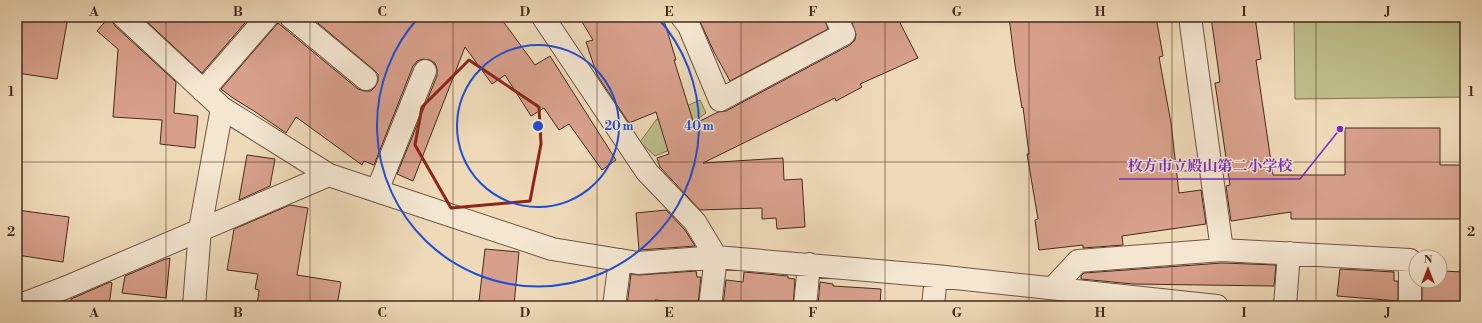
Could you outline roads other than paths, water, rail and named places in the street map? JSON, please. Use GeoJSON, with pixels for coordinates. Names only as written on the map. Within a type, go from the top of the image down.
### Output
{"type":"FeatureCollection","features":[{"type":"Feature","properties":{"kind":"street"},"geometry":{"type":"LineString","coordinates":[[124,17],[222,108],[329,175],[552,250],[638,263],[716,257],[809,264],[1053,288],[1076,298],[1217,306]]}},
{"type":"Feature","properties":{"kind":"street"},"geometry":{"type":"LineString","coordinates":[[203,91],[267,17]]}},
{"type":"Feature","properties":{"kind":"street"},"geometry":{"type":"LineString","coordinates":[[291,17],[366,79]]}},
{"type":"Feature","properties":{"kind":"street"},"geometry":{"type":"LineString","coordinates":[[543,17],[647,172],[695,222],[716,257],[710,306]]}},
{"type":"Feature","properties":{"kind":"street"},"geometry":{"type":"LineString","coordinates":[[682,17],[689,26],[720,100],[844,34],[836,17]]}},
{"type":"Feature","properties":{"kind":"street"},"geometry":{"type":"LineString","coordinates":[[1190,17],[1222,250]]}},
{"type":"Feature","properties":{"kind":"street"},"geometry":{"type":"LineString","coordinates":[[377,191],[425,71]]}},
{"type":"Feature","properties":{"kind":"street"},"geometry":{"type":"LineString","coordinates":[[194,306],[200,229],[222,108]]}},
{"type":"Feature","properties":{"kind":"street"},"geometry":{"type":"LineString","coordinates":[[18,306],[66,296],[200,229],[329,175]]}},
{"type":"Feature","properties":{"kind":"street"},"geometry":{"type":"LineString","coordinates":[[1053,288],[1078,261],[1222,250],[1289,253],[1410,260],[1410,306]]}},
{"type":"Feature","properties":{"kind":"street"},"geometry":{"type":"LineString","coordinates":[[1285,306],[1289,253]]}},
{"type":"Feature","properties":{"kind":"street"},"geometry":{"type":"LineString","coordinates":[[614,306],[620,260]]}},
{"type":"Feature","properties":{"kind":"street"},"geometry":{"type":"LineString","coordinates":[[805,306],[809,264]]}},
{"type":"Feature","properties":{"kind":"street"},"geometry":{"type":"LineString","coordinates":[[933,306],[936,276]]}},
{"type":"Feature","properties":{"kind":"place","name":"枚方市立殿山第二小学校"},"geometry":{"type":"Point","coordinates":[1340,129]}}]}
